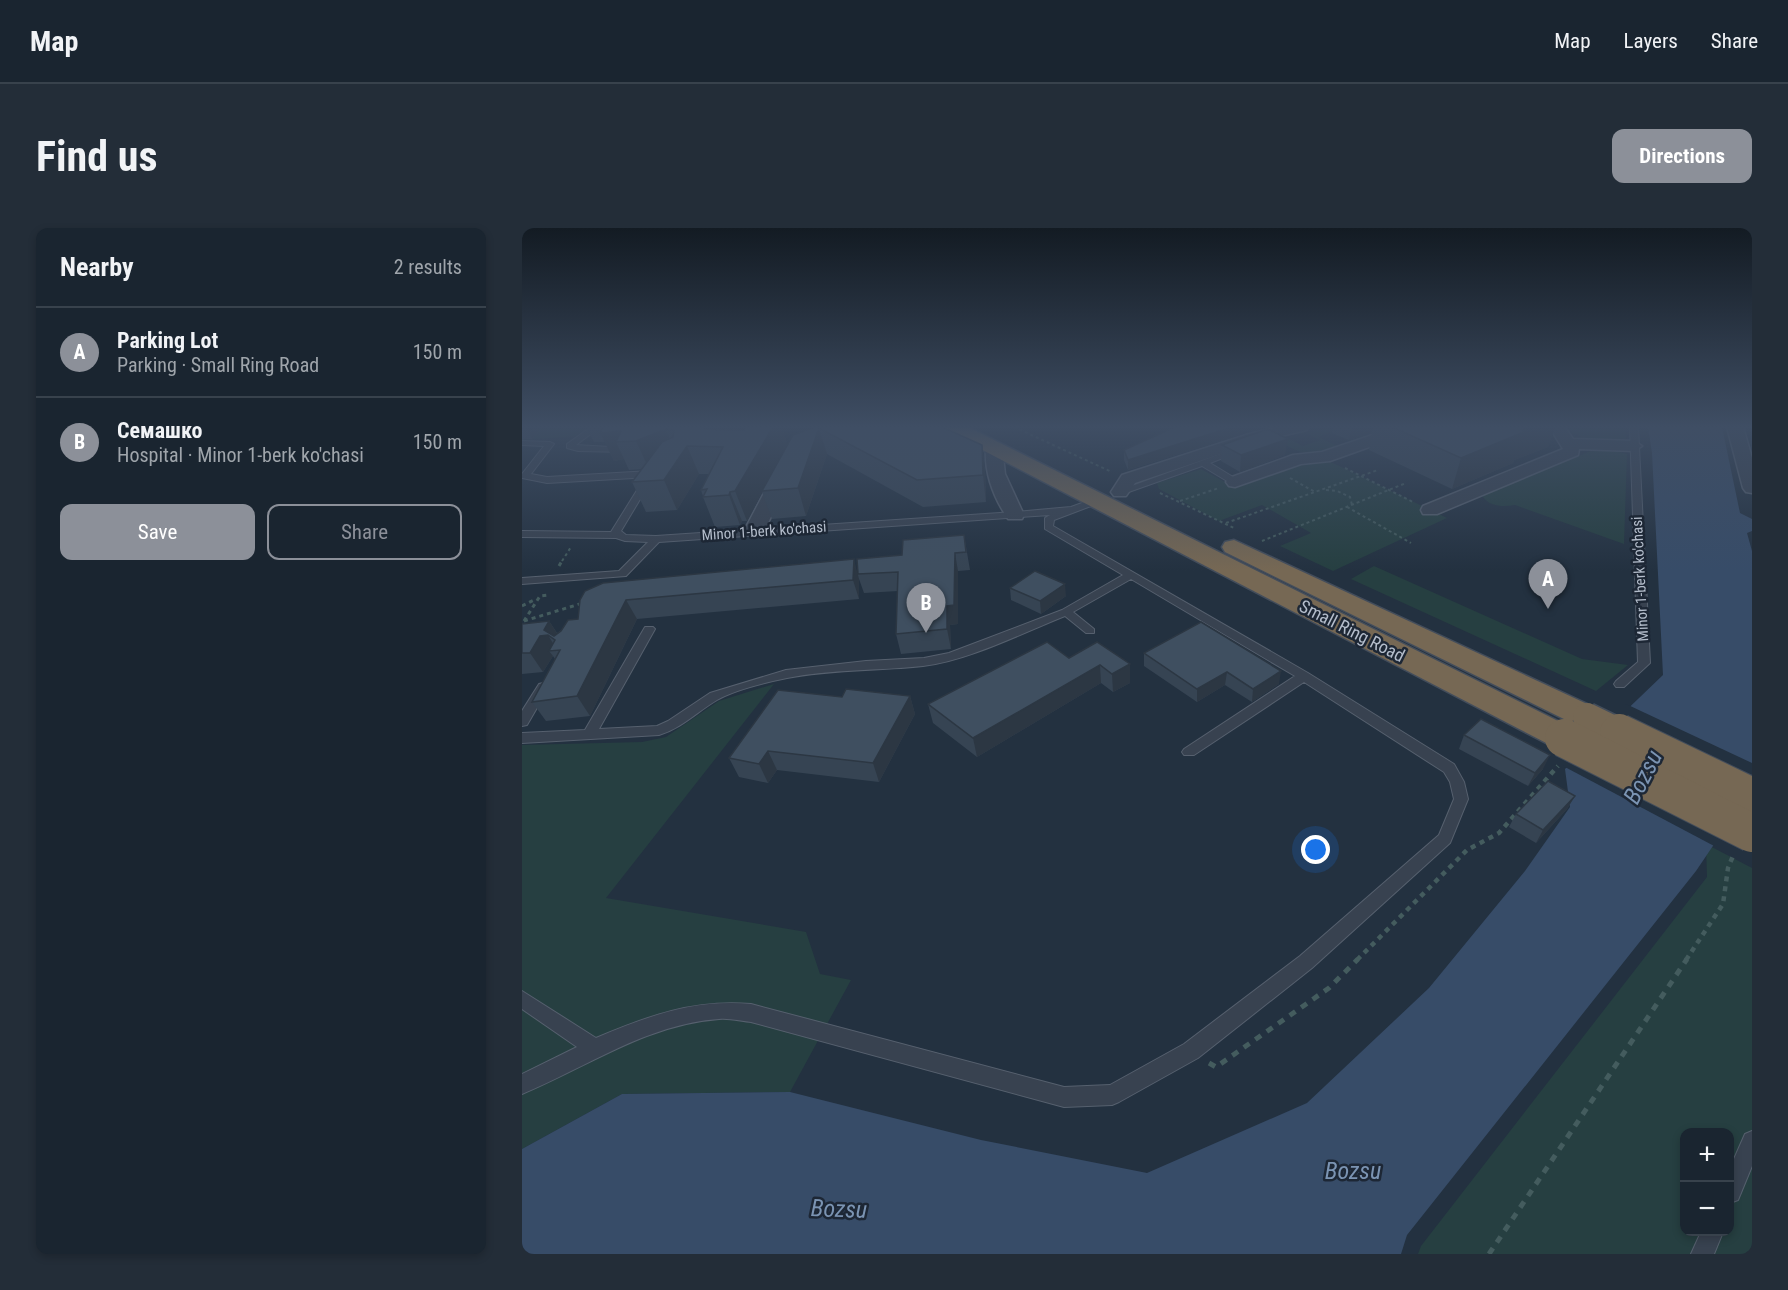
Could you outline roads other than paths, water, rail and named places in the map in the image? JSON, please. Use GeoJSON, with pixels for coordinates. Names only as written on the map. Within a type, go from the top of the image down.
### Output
{"type":"FeatureCollection","features":[{"type":"Feature","properties":{"kind":"highway","name":"Small Ring Road"},"geometry":{"type":"LineString","coordinates":[[1053,475],[1175,542],[1570,740],[1752,797]]}},
{"type":"Feature","properties":{"kind":"highway","name":"Small Ring Road"},"geometry":{"type":"LineString","coordinates":[[1097,501],[1199,529],[1745,840]]}},
{"type":"Feature","properties":{"kind":"highway"},"geometry":{"type":"LineString","coordinates":[[1175,542],[1199,529]]}},
{"type":"Feature","properties":{"kind":"street"},"geometry":{"type":"LineString","coordinates":[[754,531],[782,475]]}},
{"type":"Feature","properties":{"kind":"street"},"geometry":{"type":"LineString","coordinates":[[995,475],[1015,515]]}},
{"type":"Feature","properties":{"kind":"street"},"geometry":{"type":"LineString","coordinates":[[1097,501],[1128,479],[1142,475]]}},
{"type":"Feature","properties":{"kind":"street"},"geometry":{"type":"LineString","coordinates":[[1235,482],[1255,475]]}},
{"type":"Feature","properties":{"kind":"street"},"geometry":{"type":"LineString","coordinates":[[1430,510],[1515,475]]}},
{"type":"Feature","properties":{"kind":"street"},"geometry":{"type":"LineString","coordinates":[[1464,496],[1485,508]]}},
{"type":"Feature","properties":{"kind":"lane"},"geometry":{"type":"LineString","coordinates":[[526,475],[533,479],[547,480],[636,475]]}},
{"type":"Feature","properties":{"kind":"lane"},"geometry":{"type":"LineString","coordinates":[[617,535],[616,531],[650,475]]}},
{"type":"Feature","properties":{"kind":"lane"},"geometry":{"type":"LineString","coordinates":[[522,1084],[593,1047],[686,1016],[717,1010],[751,1012],[1064,1097],[1112,1095],[1191,1051],[1305,962],[1445,839],[1460,807],[1461,799],[1457,782],[1449,768],[1304,676],[1048,527],[1050,518],[1170,475]]}},
{"type":"Feature","properties":{"kind":"lane"},"geometry":{"type":"LineString","coordinates":[[1223,475],[1235,482]]}},
{"type":"Feature","properties":{"kind":"lane","name":"Minor 1-berk ko'chasi"},"geometry":{"type":"LineString","coordinates":[[1620,684],[1644,663],[1635,475]]}},
{"type":"Feature","properties":{"kind":"lane","name":"Minor 1-berk ko'chasi"},"geometry":{"type":"LineString","coordinates":[[522,534],[617,535],[656,538],[1015,515],[1097,501]]}},
{"type":"Feature","properties":{"kind":"lane"},"geometry":{"type":"LineString","coordinates":[[595,599],[656,538]]}},
{"type":"Feature","properties":{"kind":"lane"},"geometry":{"type":"LineString","coordinates":[[522,581],[622,574]]}},
{"type":"Feature","properties":{"kind":"lane"},"geometry":{"type":"LineString","coordinates":[[522,738],[659,730],[673,724],[714,696],[786,674],[866,665],[924,662],[952,656],[1066,612],[1129,576]]}},
{"type":"Feature","properties":{"kind":"lane"},"geometry":{"type":"LineString","coordinates":[[1066,612],[1090,631]]}},
{"type":"Feature","properties":{"kind":"lane"},"geometry":{"type":"LineString","coordinates":[[589,735],[649,629]]}},
{"type":"Feature","properties":{"kind":"lane"},"geometry":{"type":"LineString","coordinates":[[1189,752],[1304,676]]}},
{"type":"Feature","properties":{"kind":"lane"},"geometry":{"type":"LineString","coordinates":[[522,722],[549,677]]}},
{"type":"Feature","properties":{"kind":"lane"},"geometry":{"type":"LineString","coordinates":[[522,999],[593,1047]]}},
{"type":"Feature","properties":{"kind":"lane"},"geometry":{"type":"LineString","coordinates":[[1734,1183],[1752,1141]]}},
{"type":"Feature","properties":{"kind":"lane"},"geometry":{"type":"LineString","coordinates":[[1702,1254],[1710,1236]]}},
{"type":"Feature","properties":{"kind":"water","name":"Bozsu"},"geometry":{"type":"Polygon","coordinates":[[[1653,475],[1732,475],[1740,513],[1752,519],[1752,531],[1747,533],[1752,551],[1752,788],[1696,871],[1407,1235],[1401,1254],[522,1254],[522,1149],[622,1094],[790,1092],[981,1140],[1147,1173],[1307,1103],[1429,988],[1525,871],[1570,807],[1565,769],[1663,675],[1653,475]]]}},
{"type":"Feature","properties":{"kind":"place","name":"Parking Lot"},"geometry":{"type":"Point","coordinates":[1548,609]}},
{"type":"Feature","properties":{"kind":"place","name":"Семашко"},"geometry":{"type":"Point","coordinates":[926,633]}}]}
